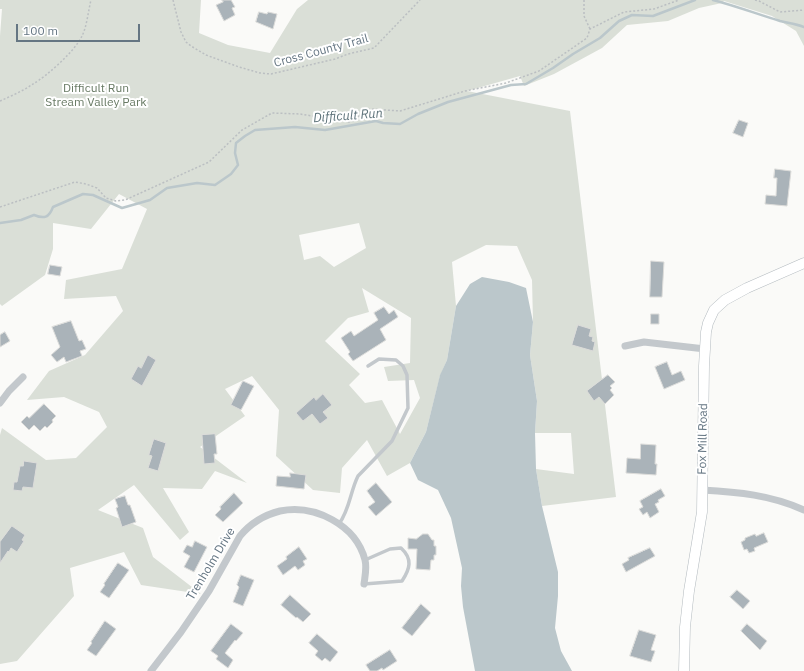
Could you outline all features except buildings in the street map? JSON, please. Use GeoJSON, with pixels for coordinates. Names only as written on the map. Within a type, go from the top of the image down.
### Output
{"type":"FeatureCollection","features":[{"type":"Feature","properties":{"kind":"main road","name":"Fox Mill Road"},"geometry":{"type":"LineString","coordinates":[[684,671],[685,626],[689,591],[702,512],[705,349],[708,324],[712,314],[725,300],[747,288],[804,264]]}},
{"type":"Feature","properties":{"kind":"street"},"geometry":{"type":"LineString","coordinates":[[625,346],[644,342],[705,349]]}},
{"type":"Feature","properties":{"kind":"street"},"geometry":{"type":"LineString","coordinates":[[0,403],[23,377]]}},
{"type":"Feature","properties":{"kind":"street"},"geometry":{"type":"LineString","coordinates":[[702,490],[758,495],[772,498],[804,510]]}},
{"type":"Feature","properties":{"kind":"street","name":"Trenholm Drive"},"geometry":{"type":"LineString","coordinates":[[151,671],[181,632],[209,591],[232,548],[246,529],[256,521],[268,515],[289,510],[303,510],[318,513],[339,524],[349,533],[357,544],[365,560],[366,568],[364,584]]}},
{"type":"Feature","properties":{"kind":"lane"},"geometry":{"type":"LineString","coordinates":[[339,524],[350,503],[358,476],[392,441],[408,408],[407,375],[403,366],[396,360],[378,359],[368,366]]}},
{"type":"Feature","properties":{"kind":"lane"},"geometry":{"type":"LineString","coordinates":[[364,584],[402,582],[408,573],[409,564],[407,553],[401,548],[390,549],[365,560]]}},
{"type":"Feature","properties":{"kind":"path"},"geometry":{"type":"LineString","coordinates":[[0,101],[33,85],[46,75],[78,43],[83,35],[91,0]]}},
{"type":"Feature","properties":{"kind":"path","name":"Cross County Trail"},"geometry":{"type":"LineString","coordinates":[[173,0],[181,32],[186,42],[191,46],[206,55],[239,67],[260,73],[272,74],[374,48],[420,0]]}},
{"type":"Feature","properties":{"kind":"path"},"geometry":{"type":"LineString","coordinates":[[0,207],[75,182],[97,188],[106,198],[116,201],[125,200],[209,162],[242,130],[272,113],[300,114],[350,122],[370,110],[400,111],[465,91],[506,83],[539,71],[587,38],[590,29],[584,16],[584,0]]}},
{"type":"Feature","properties":{"kind":"path"},"geometry":{"type":"LineString","coordinates":[[590,29],[624,12],[654,9],[679,0]]}},
{"type":"Feature","properties":{"kind":"path"},"geometry":{"type":"LineString","coordinates":[[755,0],[760,1],[780,12],[804,10]]}},
{"type":"Feature","properties":{"kind":"green space","name":"Difficult Run Stream Valley Park"},"geometry":{"type":"Polygon","coordinates":[[[0,0],[201,0],[199,33],[228,45],[270,53],[297,9],[308,0],[804,0],[804,46],[796,31],[772,16],[724,1],[722,3],[699,8],[668,21],[627,25],[602,48],[554,74],[524,86],[520,76],[467,91],[570,111],[616,497],[542,506],[536,469],[574,474],[571,433],[535,433],[537,401],[530,355],[533,322],[532,280],[517,246],[486,245],[452,262],[456,306],[447,360],[440,376],[426,432],[410,463],[387,476],[367,440],[342,468],[340,493],[313,490],[276,456],[279,410],[252,376],[225,389],[245,416],[200,447],[247,483],[215,471],[202,489],[163,488],[189,532],[180,540],[134,485],[98,510],[143,528],[153,557],[201,594],[141,585],[124,552],[70,568],[74,596],[17,661],[0,664],[0,435],[2,428],[46,460],[76,458],[107,427],[99,412],[64,397],[27,400],[49,371],[85,355],[123,311],[116,296],[64,299],[66,280],[122,269],[147,209],[119,194],[91,229],[53,223],[53,249],[45,275],[2,306],[0,304],[0,36],[2,9],[0,9],[0,0]],[[359,223],[299,235],[304,260],[320,256],[334,267],[366,248],[359,223]],[[362,288],[369,312],[348,318],[325,341],[360,374],[349,385],[365,403],[382,400],[400,434],[420,398],[414,380],[388,381],[384,367],[410,363],[411,318],[362,288]]]}},
{"type":"Feature","properties":{"kind":"shaded area"},"geometry":{"type":"Polygon","coordinates":[[[482,277],[509,282],[526,288],[533,322],[530,355],[537,401],[535,433],[536,469],[542,506],[558,572],[558,596],[555,628],[561,651],[572,671],[475,671],[463,607],[461,586],[462,568],[451,518],[438,490],[418,480],[410,463],[426,432],[440,375],[447,360],[456,306],[470,284],[482,277]]]}},
{"type":"Feature","properties":{"kind":"waterway","name":"Difficult Run"},"geometry":{"type":"LineString","coordinates":[[0,223],[21,220],[34,215],[46,217],[53,207],[83,194],[93,195],[122,208],[150,200],[167,188],[197,183],[215,185],[231,174],[238,165],[235,153],[236,143],[255,130],[295,127],[325,130],[376,121],[400,124],[418,114],[448,102],[511,85],[526,84],[600,38],[619,21],[632,15],[653,16],[695,0]]}},
{"type":"Feature","properties":{"kind":"waterway","name":"Difficult Run"},"geometry":{"type":"LineString","coordinates":[[713,0],[804,27]]}}]}
